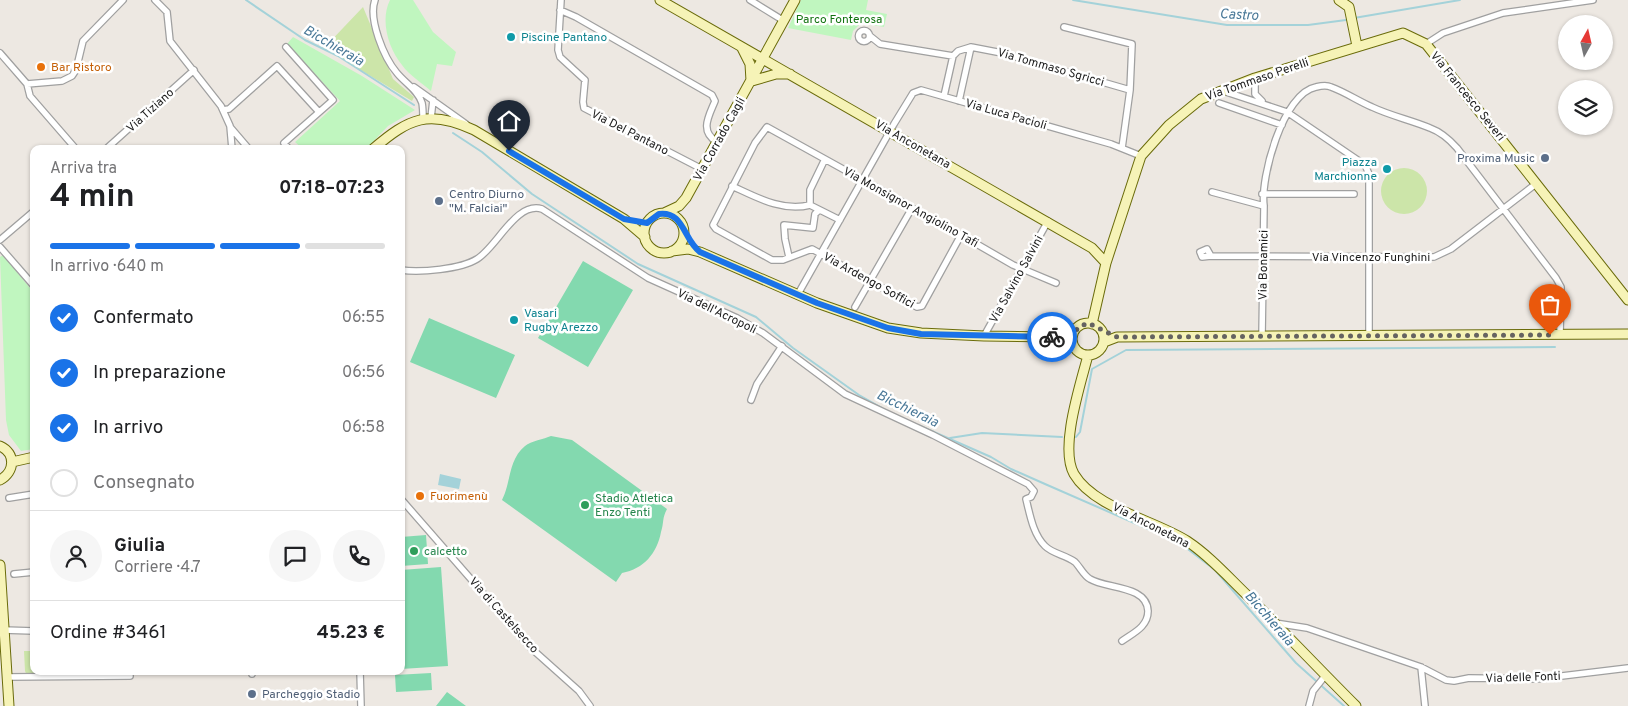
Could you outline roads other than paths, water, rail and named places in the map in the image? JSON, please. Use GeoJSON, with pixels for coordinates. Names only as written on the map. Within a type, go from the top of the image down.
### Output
{"type":"FeatureCollection","features":[{"type":"Feature","properties":{"kind":"main road","name":"Via Anconetana"},"geometry":{"type":"LineString","coordinates":[[660,0],[1048,221],[1092,248],[1106,263]]}},
{"type":"Feature","properties":{"kind":"main road","name":"Via Corrado Cagli"},"geometry":{"type":"LineString","coordinates":[[686,198],[795,0]]}},
{"type":"Feature","properties":{"kind":"main road"},"geometry":{"type":"LineString","coordinates":[[1339,0],[1349,7],[1357,46]]}},
{"type":"Feature","properties":{"kind":"main road","name":"Via Francesco Severi"},"geometry":{"type":"LineString","coordinates":[[1357,46],[1403,33],[1426,44],[1537,182],[1628,300]]}},
{"type":"Feature","properties":{"kind":"main road"},"geometry":{"type":"LineString","coordinates":[[741,46],[750,64],[751,81],[776,74],[791,74]]}},
{"type":"Feature","properties":{"kind":"main road","name":"Via Tommaso Perelli"},"geometry":{"type":"LineString","coordinates":[[1106,263],[1140,156],[1169,125],[1201,99],[1221,90],[1357,46]]}},
{"type":"Feature","properties":{"kind":"main road"},"geometry":{"type":"LineString","coordinates":[[378,145],[396,129],[411,122],[427,118],[456,122],[474,130],[624,219],[645,237],[655,250],[672,251],[688,249],[700,252],[858,319],[888,328],[921,334],[1073,338]]}},
{"type":"Feature","properties":{"kind":"main road"},"geometry":{"type":"LineString","coordinates":[[645,237],[647,223],[654,216],[679,206],[686,198]]}},
{"type":"Feature","properties":{"kind":"main road"},"geometry":{"type":"LineString","coordinates":[[672,251],[681,242],[686,198]]}},
{"type":"Feature","properties":{"kind":"main road"},"geometry":{"type":"LineString","coordinates":[[664,213],[674,216],[683,227],[688,239],[700,252]]}},
{"type":"Feature","properties":{"kind":"main road"},"geometry":{"type":"LineString","coordinates":[[624,219],[647,223]]}},
{"type":"Feature","properties":{"kind":"main road"},"geometry":{"type":"LineString","coordinates":[[1092,324],[1106,263]]}},
{"type":"Feature","properties":{"kind":"main road"},"geometry":{"type":"LineString","coordinates":[[1073,338],[1083,324],[1092,324],[1101,331],[1117,337]]}},
{"type":"Feature","properties":{"kind":"main road"},"geometry":{"type":"LineString","coordinates":[[1073,338],[1078,351],[1088,355],[1100,350],[1104,342],[1101,331]]}},
{"type":"Feature","properties":{"kind":"main road"},"geometry":{"type":"LineString","coordinates":[[1104,342],[1117,337],[1628,334]]}},
{"type":"Feature","properties":{"kind":"main road","name":"Via Anconetana"},"geometry":{"type":"LineString","coordinates":[[1088,355],[1070,437],[1070,461],[1073,473],[1081,483],[1100,499],[1164,529],[1208,556],[1275,623],[1324,678],[1356,706]]}},
{"type":"Feature","properties":{"kind":"main road"},"geometry":{"type":"LineString","coordinates":[[0,446],[8,452],[12,462],[9,473],[0,480]]}},
{"type":"Feature","properties":{"kind":"main road"},"geometry":{"type":"LineString","coordinates":[[12,462],[30,458]]}},
{"type":"Feature","properties":{"kind":"main road"},"geometry":{"type":"LineString","coordinates":[[0,564],[2,626],[8,699]]}},
{"type":"Feature","properties":{"kind":"street"},"geometry":{"type":"LineString","coordinates":[[27,84],[62,81],[72,76],[76,70],[83,41],[123,0]]}},
{"type":"Feature","properties":{"kind":"street"},"geometry":{"type":"LineString","coordinates":[[156,0],[167,12],[170,41],[194,70],[222,110],[230,126],[246,145]]}},
{"type":"Feature","properties":{"kind":"street"},"geometry":{"type":"LineString","coordinates":[[375,0],[372,3],[373,18],[389,63],[410,85],[422,104],[427,118]]}},
{"type":"Feature","properties":{"kind":"street","name":"Via Del Pantano"},"geometry":{"type":"LineString","coordinates":[[561,0],[558,50],[563,62],[584,80],[582,102],[584,108],[702,169]]}},
{"type":"Feature","properties":{"kind":"street"},"geometry":{"type":"LineString","coordinates":[[750,0],[784,20]]}},
{"type":"Feature","properties":{"kind":"street"},"geometry":{"type":"LineString","coordinates":[[1426,44],[1443,33],[1503,13],[1593,0]]}},
{"type":"Feature","properties":{"kind":"street"},"geometry":{"type":"LineString","coordinates":[[560,10],[576,17],[712,95],[715,101],[707,118],[707,128],[708,134],[717,142]]}},
{"type":"Feature","properties":{"kind":"street"},"geometry":{"type":"LineString","coordinates":[[1064,27],[1132,44],[1130,90],[1122,148]]}},
{"type":"Feature","properties":{"kind":"street"},"geometry":{"type":"LineString","coordinates":[[880,44],[866,31],[859,33],[859,40],[865,42],[954,56]]}},
{"type":"Feature","properties":{"kind":"street"},"geometry":{"type":"LineString","coordinates":[[865,42],[870,36]]}},
{"type":"Feature","properties":{"kind":"street"},"geometry":{"type":"LineString","coordinates":[[286,47],[333,100],[284,143],[286,145]]}},
{"type":"Feature","properties":{"kind":"street"},"geometry":{"type":"LineString","coordinates":[[944,96],[954,56],[958,51],[971,47],[959,101]]}},
{"type":"Feature","properties":{"kind":"street","name":"Via Tommaso Sgricci"},"geometry":{"type":"LineString","coordinates":[[971,47],[992,50],[1130,90]]}},
{"type":"Feature","properties":{"kind":"street"},"geometry":{"type":"LineString","coordinates":[[2,58],[27,84],[30,96],[73,145]]}},
{"type":"Feature","properties":{"kind":"street"},"geometry":{"type":"LineString","coordinates":[[222,110],[229,109],[277,66],[318,112]]}},
{"type":"Feature","properties":{"kind":"street","name":"Via Tiziano"},"geometry":{"type":"LineString","coordinates":[[110,145],[194,70]]}},
{"type":"Feature","properties":{"kind":"street"},"geometry":{"type":"LineString","coordinates":[[1256,78],[1255,94],[1264,103]]}},
{"type":"Feature","properties":{"kind":"street"},"geometry":{"type":"LineString","coordinates":[[1241,83],[1254,90]]}},
{"type":"Feature","properties":{"kind":"street"},"geometry":{"type":"LineString","coordinates":[[1241,83],[1244,97]]}},
{"type":"Feature","properties":{"kind":"street"},"geometry":{"type":"LineString","coordinates":[[410,85],[474,130]]}},
{"type":"Feature","properties":{"kind":"street"},"geometry":{"type":"LineString","coordinates":[[1287,112],[1301,96],[1314,87],[1330,86],[1392,116],[1430,128],[1446,136],[1534,247],[1561,287],[1560,335]]}},
{"type":"Feature","properties":{"kind":"street","name":"Via Luca Pacioli"},"geometry":{"type":"LineString","coordinates":[[798,294],[890,131],[914,94],[921,90],[1122,148],[1140,156]]}},
{"type":"Feature","properties":{"kind":"street"},"geometry":{"type":"LineString","coordinates":[[1221,90],[1287,112],[1365,165],[1369,174],[1369,335]]}},
{"type":"Feature","properties":{"kind":"street"},"geometry":{"type":"LineString","coordinates":[[427,118],[433,100]]}},
{"type":"Feature","properties":{"kind":"street"},"geometry":{"type":"LineString","coordinates":[[1219,103],[1282,125]]}},
{"type":"Feature","properties":{"kind":"street","name":"Via Bonamici"},"geometry":{"type":"LineString","coordinates":[[1262,336],[1264,206],[1262,194],[1264,178],[1287,112]]}},
{"type":"Feature","properties":{"kind":"street"},"geometry":{"type":"LineString","coordinates":[[230,126],[232,145]]}},
{"type":"Feature","properties":{"kind":"street","name":"Via Monsignor Angiolino Tafi"},"geometry":{"type":"LineString","coordinates":[[767,127],[1022,269],[1056,282]]}},
{"type":"Feature","properties":{"kind":"street","name":"Via Ardengo Soffici"},"geometry":{"type":"LineString","coordinates":[[767,127],[755,143],[713,221],[714,227],[772,260],[777,261],[810,249],[821,253],[920,307],[961,236]]}},
{"type":"Feature","properties":{"kind":"street"},"geometry":{"type":"LineString","coordinates":[[810,205],[810,190],[824,159]]}},
{"type":"Feature","properties":{"kind":"street","name":"Via Vincenzo Funghini"},"geometry":{"type":"LineString","coordinates":[[1211,256],[1369,258],[1440,255],[1504,209],[1537,182]]}},
{"type":"Feature","properties":{"kind":"street"},"geometry":{"type":"LineString","coordinates":[[732,186],[782,206],[797,208],[810,205],[840,220]]}},
{"type":"Feature","properties":{"kind":"street"},"geometry":{"type":"LineString","coordinates":[[1212,192],[1264,206]]}},
{"type":"Feature","properties":{"kind":"street"},"geometry":{"type":"LineString","coordinates":[[1262,194],[1354,194]]}},
{"type":"Feature","properties":{"kind":"street","name":"Via dell'Acropoli"},"geometry":{"type":"LineString","coordinates":[[405,270],[441,270],[478,259],[523,211],[537,207],[648,278],[737,318],[782,346],[803,365],[845,394],[933,435],[1028,484],[1034,491],[1031,498],[1026,499],[1033,526],[1043,544],[1054,553],[1073,561],[1090,579],[1132,592],[1140,596],[1147,605],[1147,621],[1142,627],[1122,641]]}},
{"type":"Feature","properties":{"kind":"street"},"geometry":{"type":"LineString","coordinates":[[856,307],[912,208]]}},
{"type":"Feature","properties":{"kind":"street"},"geometry":{"type":"LineString","coordinates":[[789,257],[784,238],[784,225],[813,228],[815,214],[819,210]]}},
{"type":"Feature","properties":{"kind":"street"},"geometry":{"type":"LineString","coordinates":[[0,240],[30,214]]}},
{"type":"Feature","properties":{"kind":"street","name":"Via Salvino Salvini"},"geometry":{"type":"LineString","coordinates":[[984,336],[1048,221]]}},
{"type":"Feature","properties":{"kind":"street"},"geometry":{"type":"LineString","coordinates":[[0,247],[30,281]]}},
{"type":"Feature","properties":{"kind":"street"},"geometry":{"type":"LineString","coordinates":[[751,400],[757,384],[782,346]]}},
{"type":"Feature","properties":{"kind":"street"},"geometry":{"type":"LineString","coordinates":[[9,498],[30,495]]}},
{"type":"Feature","properties":{"kind":"street","name":"Via di Castelsecco"},"geometry":{"type":"LineString","coordinates":[[405,504],[532,648],[579,692],[590,706]]}},
{"type":"Feature","properties":{"kind":"street"},"geometry":{"type":"LineString","coordinates":[[405,506],[409,508]]}},
{"type":"Feature","properties":{"kind":"street"},"geometry":{"type":"LineString","coordinates":[[14,574],[30,572]]}},
{"type":"Feature","properties":{"kind":"street","name":"Via delle Fonti"},"geometry":{"type":"LineString","coordinates":[[1275,623],[1307,628],[1422,667],[1446,680],[1454,681],[1468,678],[1536,679],[1628,668]]}},
{"type":"Feature","properties":{"kind":"street"},"geometry":{"type":"LineString","coordinates":[[2,626],[30,630]]}},
{"type":"Feature","properties":{"kind":"street"},"geometry":{"type":"LineString","coordinates":[[1422,667],[1425,706]]}},
{"type":"Feature","properties":{"kind":"street"},"geometry":{"type":"LineString","coordinates":[[7,676],[54,675]]}},
{"type":"Feature","properties":{"kind":"street"},"geometry":{"type":"LineString","coordinates":[[115,675],[130,676]]}},
{"type":"Feature","properties":{"kind":"street"},"geometry":{"type":"LineString","coordinates":[[360,675],[360,704]]}},
{"type":"Feature","properties":{"kind":"street"},"geometry":{"type":"LineString","coordinates":[[1309,706],[1314,690],[1324,678]]}},
{"type":"Feature","properties":{"kind":"water"},"geometry":{"type":"Polygon","coordinates":[[[440,474],[461,479],[459,489],[438,485],[440,474]]]}},
{"type":"Feature","properties":{"kind":"waterway","name":"Bicchieraia"},"geometry":{"type":"LineString","coordinates":[[246,0],[305,40],[338,56],[414,105]]}},
{"type":"Feature","properties":{"kind":"waterway","name":"Castro"},"geometry":{"type":"LineString","coordinates":[[1073,0],[1227,25],[1308,25],[1346,20]]}},
{"type":"Feature","properties":{"kind":"waterway","name":"Castro"},"geometry":{"type":"LineString","coordinates":[[1354,18],[1460,0]]}},
{"type":"Feature","properties":{"kind":"waterway","name":"Bicchieraia"},"geometry":{"type":"LineString","coordinates":[[453,133],[482,152],[532,194],[638,264],[756,317],[793,348],[859,395],[882,408]]}},
{"type":"Feature","properties":{"kind":"waterway"},"geometry":{"type":"LineString","coordinates":[[1076,437],[1080,432],[1092,369],[1126,350],[1555,347]]}},
{"type":"Feature","properties":{"kind":"waterway","name":"Bicchieraia"},"geometry":{"type":"LineString","coordinates":[[918,425],[991,457],[1011,469],[1180,543],[1215,570],[1296,663],[1344,706]]}},
{"type":"Feature","properties":{"kind":"waterway"},"geometry":{"type":"LineString","coordinates":[[950,438],[982,433],[1062,437]]}},
{"type":"Feature","properties":{"kind":"place","name":"Piscine Pantano"},"geometry":{"type":"Point","coordinates":[511,37]}},
{"type":"Feature","properties":{"kind":"place","name":"Bar Ristoro"},"geometry":{"type":"Point","coordinates":[41,67]}},
{"type":"Feature","properties":{"kind":"place","name":"Proxima Music"},"geometry":{"type":"Point","coordinates":[1545,158]}},
{"type":"Feature","properties":{"kind":"place","name":"Piazza Marchionne"},"geometry":{"type":"Point","coordinates":[1387,169]}},
{"type":"Feature","properties":{"kind":"place","name":"Centro Diurno \"M. Falciai\""},"geometry":{"type":"Point","coordinates":[439,201]}},
{"type":"Feature","properties":{"kind":"place","name":"Vasari Rugby Arezzo"},"geometry":{"type":"Point","coordinates":[514,320]}},
{"type":"Feature","properties":{"kind":"place","name":"Fuorimenù"},"geometry":{"type":"Point","coordinates":[420,496]}},
{"type":"Feature","properties":{"kind":"place","name":"Stadio Atletica Enzo Tenti"},"geometry":{"type":"Point","coordinates":[585,505]}},
{"type":"Feature","properties":{"kind":"place","name":"calcetto"},"geometry":{"type":"Point","coordinates":[414,551]}},
{"type":"Feature","properties":{"kind":"place","name":"Parcheggio Stadio"},"geometry":{"type":"Point","coordinates":[252,694]}},
{"type":"Feature","properties":{"kind":"park label","name":"Parco Fonterosa"},"geometry":{"type":"Point","coordinates":[839,19]}}]}
